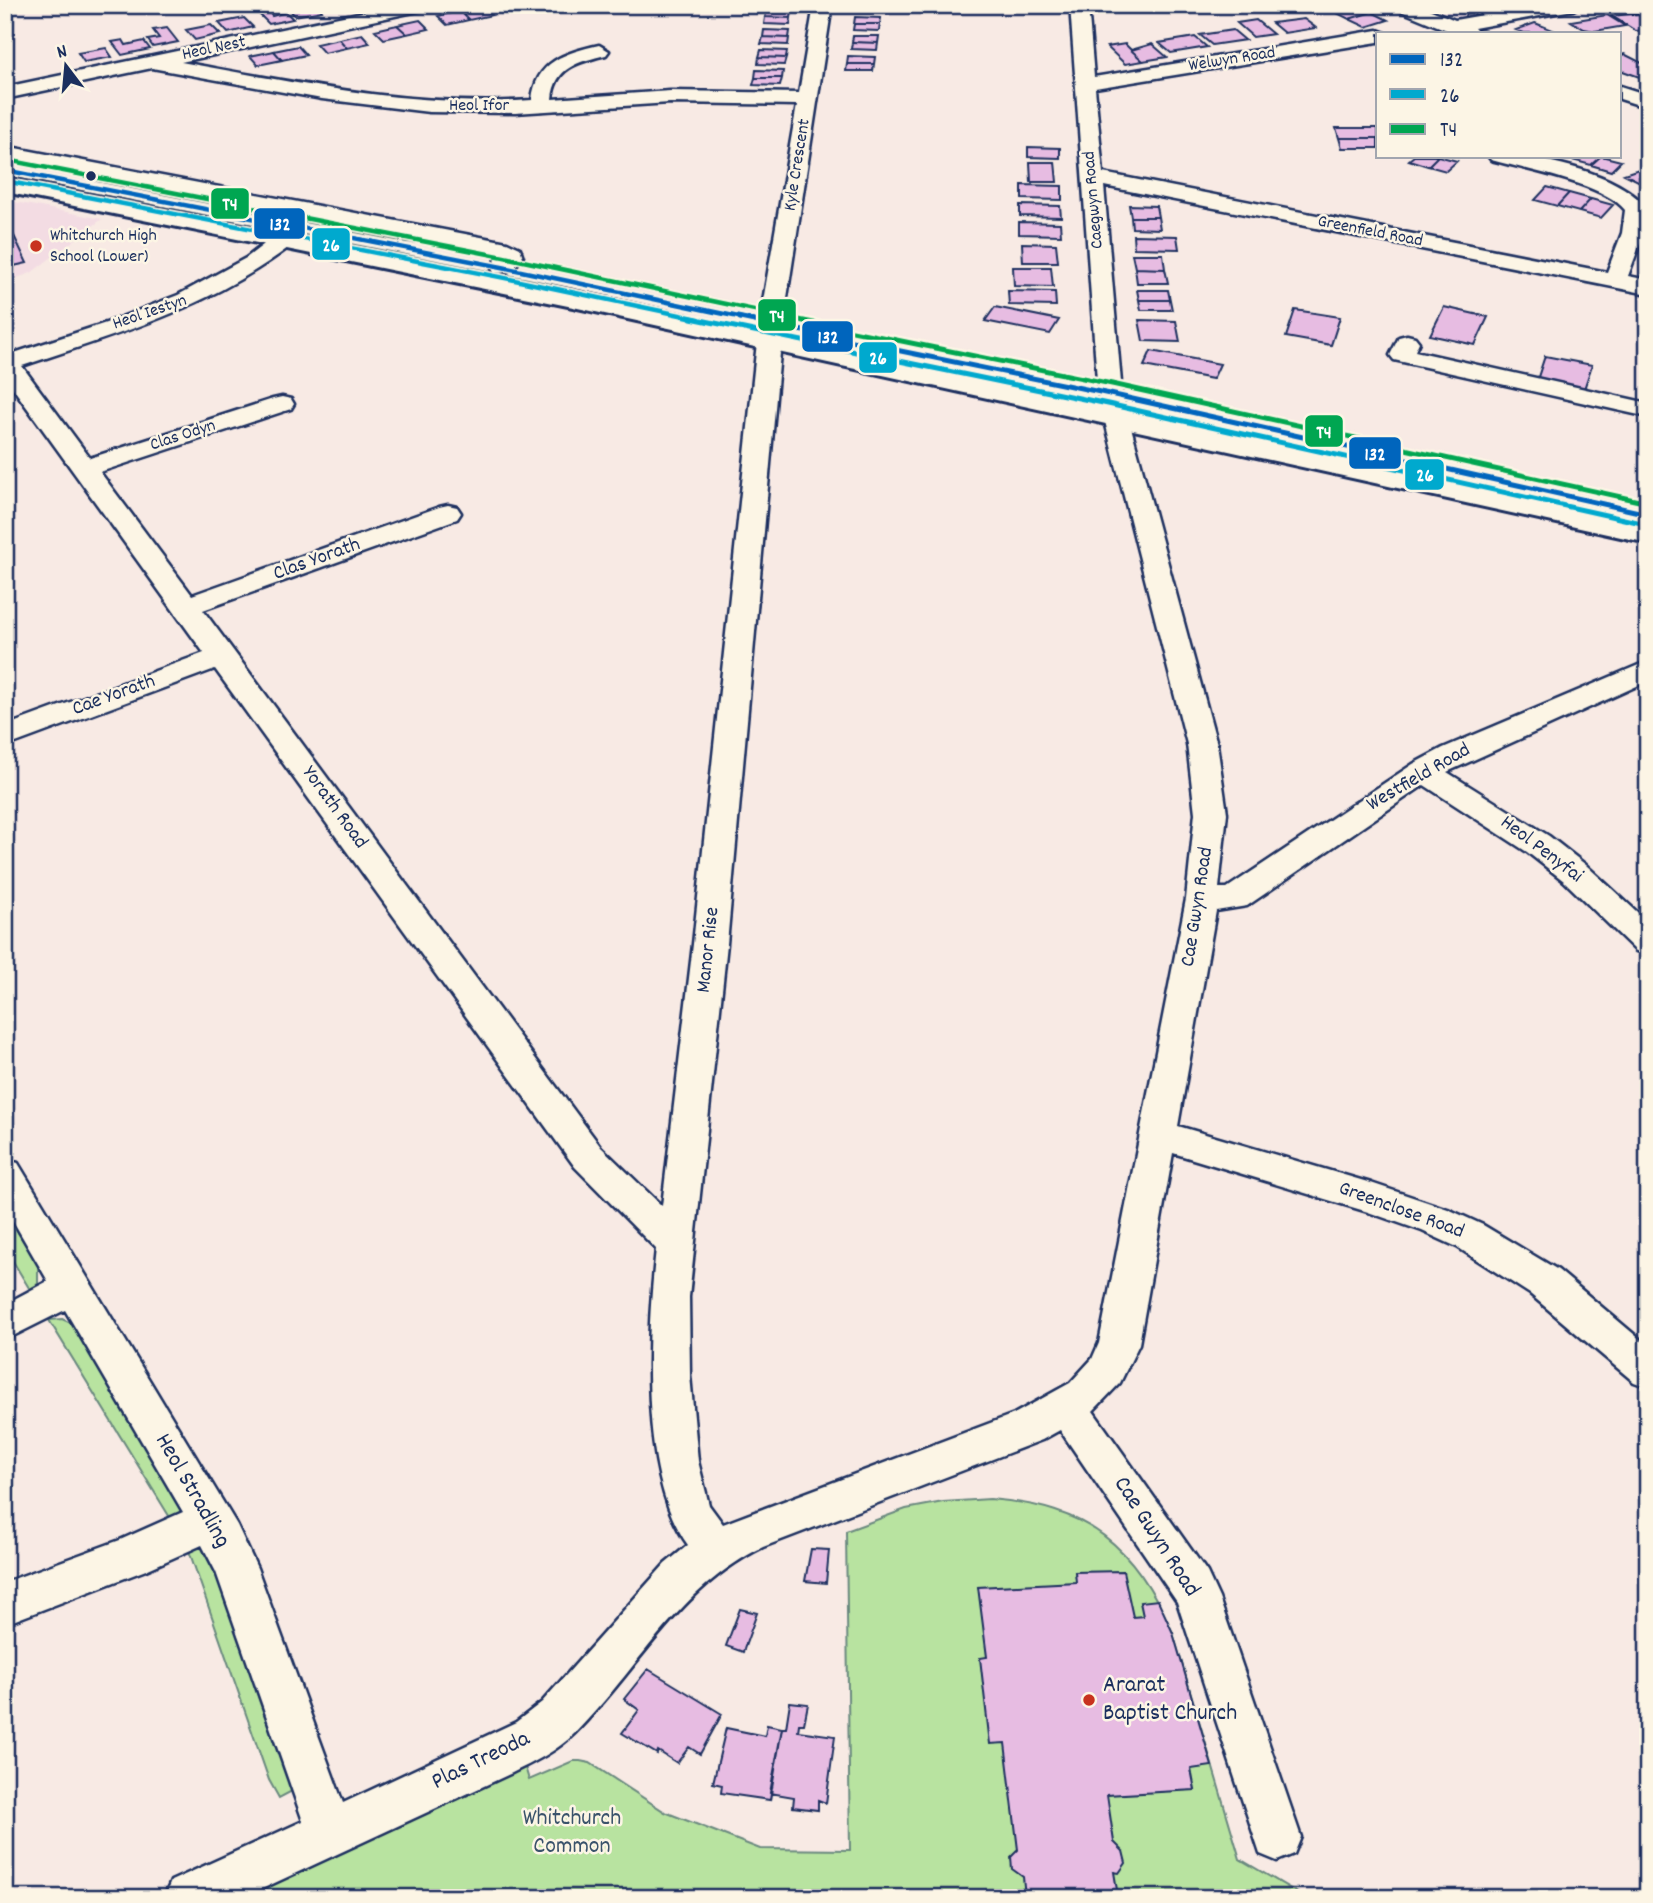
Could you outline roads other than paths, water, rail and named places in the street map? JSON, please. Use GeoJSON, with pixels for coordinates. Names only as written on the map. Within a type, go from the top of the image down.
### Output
{"type":"FeatureCollection","features":[{"type":"Feature","properties":{"kind":"highway"},"geometry":{"type":"LineString","coordinates":[[5,170],[502,267],[770,333],[1113,407],[1648,514]]}},
{"type":"Feature","properties":{"kind":"highway"},"geometry":{"type":"LineString","coordinates":[[5,185],[483,280],[770,333]]}},
{"type":"Feature","properties":{"kind":"highway"},"geometry":{"type":"LineString","coordinates":[[1113,407],[1161,427],[1648,534]]}},
{"type":"Feature","properties":{"kind":"street","name":"Heol Nest"},"geometry":{"type":"LineString","coordinates":[[11,91],[423,5]]}},
{"type":"Feature","properties":{"kind":"street","name":"Kyle Crescent"},"geometry":{"type":"LineString","coordinates":[[770,333],[823,5]]}},
{"type":"Feature","properties":{"kind":"street","name":"Caegwyn Road"},"geometry":{"type":"LineString","coordinates":[[1079,5],[1113,407]]}},
{"type":"Feature","properties":{"kind":"street"},"geometry":{"type":"LineString","coordinates":[[1402,5],[1457,28]]}},
{"type":"Feature","properties":{"kind":"street"},"geometry":{"type":"LineString","coordinates":[[1416,30],[1457,28],[1573,5]]}},
{"type":"Feature","properties":{"kind":"street","name":"Welwyn Road"},"geometry":{"type":"LineString","coordinates":[[1086,84],[1376,36]]}},
{"type":"Feature","properties":{"kind":"street"},"geometry":{"type":"LineString","coordinates":[[541,106],[544,79],[550,70],[569,59],[599,51]]}},
{"type":"Feature","properties":{"kind":"street","name":"Heol Ifor"},"geometry":{"type":"LineString","coordinates":[[151,62],[356,99],[461,107],[541,106],[670,97],[809,99]]}},
{"type":"Feature","properties":{"kind":"street"},"geometry":{"type":"LineString","coordinates":[[5,72],[11,91]]}},
{"type":"Feature","properties":{"kind":"street"},"geometry":{"type":"LineString","coordinates":[[5,152],[507,249],[512,253],[512,257],[502,267]]}},
{"type":"Feature","properties":{"kind":"street"},"geometry":{"type":"LineString","coordinates":[[1505,158],[1605,186],[1632,202],[1636,209],[1636,221],[1615,281]]}},
{"type":"Feature","properties":{"kind":"street","name":"Greenfield Road"},"geometry":{"type":"LineString","coordinates":[[1093,177],[1648,287]]}},
{"type":"Feature","properties":{"kind":"street","name":"Heol Iestyn"},"geometry":{"type":"LineString","coordinates":[[6,363],[199,296],[250,268],[284,240]]}},
{"type":"Feature","properties":{"kind":"street","name":"Manor Rise"},"geometry":{"type":"LineString","coordinates":[[717,1548],[690,1510],[682,1482],[669,1344],[674,1242],[688,1148],[710,944],[770,333]]}},
{"type":"Feature","properties":{"kind":"street"},"geometry":{"type":"LineString","coordinates":[[1408,342],[1402,355],[1648,410]]}},
{"type":"Feature","properties":{"kind":"street","name":"Yorath Road"},"geometry":{"type":"LineString","coordinates":[[6,363],[588,1157],[674,1242]]}},
{"type":"Feature","properties":{"kind":"street","name":"Clas Odyn"},"geometry":{"type":"LineString","coordinates":[[85,468],[282,404]]}},
{"type":"Feature","properties":{"kind":"street","name":"Cae Gwyn Road"},"geometry":{"type":"LineString","coordinates":[[717,1548],[748,1533],[1028,1427],[1068,1407],[1084,1396],[1106,1371],[1119,1344],[1202,899],[1211,813],[1202,744],[1113,407]]}},
{"type":"Feature","properties":{"kind":"street","name":"Clas Yorath"},"geometry":{"type":"LineString","coordinates":[[186,607],[447,513]]}},
{"type":"Feature","properties":{"kind":"street","name":"Cae Yorath"},"geometry":{"type":"LineString","coordinates":[[5,737],[222,656]]}},
{"type":"Feature","properties":{"kind":"street","name":"Westfield Road"},"geometry":{"type":"LineString","coordinates":[[1202,899],[1236,898],[1390,791],[1424,771],[1454,755],[1648,670]]}},
{"type":"Feature","properties":{"kind":"street","name":"Heol Penyfai"},"geometry":{"type":"LineString","coordinates":[[1424,771],[1538,844],[1575,873],[1648,942]]}},
{"type":"Feature","properties":{"kind":"street","name":"Greenclose Road"},"geometry":{"type":"LineString","coordinates":[[1158,1134],[1371,1198],[1435,1220],[1470,1236],[1544,1282],[1648,1370]]}},
{"type":"Feature","properties":{"kind":"street","name":"Heol Stradling"},"geometry":{"type":"LineString","coordinates":[[5,1174],[211,1520],[236,1568],[330,1832]]}},
{"type":"Feature","properties":{"kind":"street"},"geometry":{"type":"LineString","coordinates":[[5,1323],[71,1288]]}},
{"type":"Feature","properties":{"kind":"street","name":"Cae Gwyn Road"},"geometry":{"type":"LineString","coordinates":[[1068,1407],[1192,1587],[1277,1837]]}},
{"type":"Feature","properties":{"kind":"street"},"geometry":{"type":"LineString","coordinates":[[5,1603],[131,1556],[211,1520]]}},
{"type":"Feature","properties":{"kind":"street","name":"Plas Treoda"},"geometry":{"type":"LineString","coordinates":[[188,1898],[532,1738],[558,1718],[603,1670],[657,1602],[680,1578],[717,1548]]}},
{"type":"Feature","properties":{"kind":"place","name":"Whitchurch High School (Lower)"},"geometry":{"type":"Point","coordinates":[36,246]}},
{"type":"Feature","properties":{"kind":"place","name":"Ararat Baptist Church"},"geometry":{"type":"Point","coordinates":[1089,1700]}},
{"type":"Feature","properties":{"kind":"park label","name":"Whitchurch Common"},"geometry":{"type":"Point","coordinates":[572,1833]}}]}
